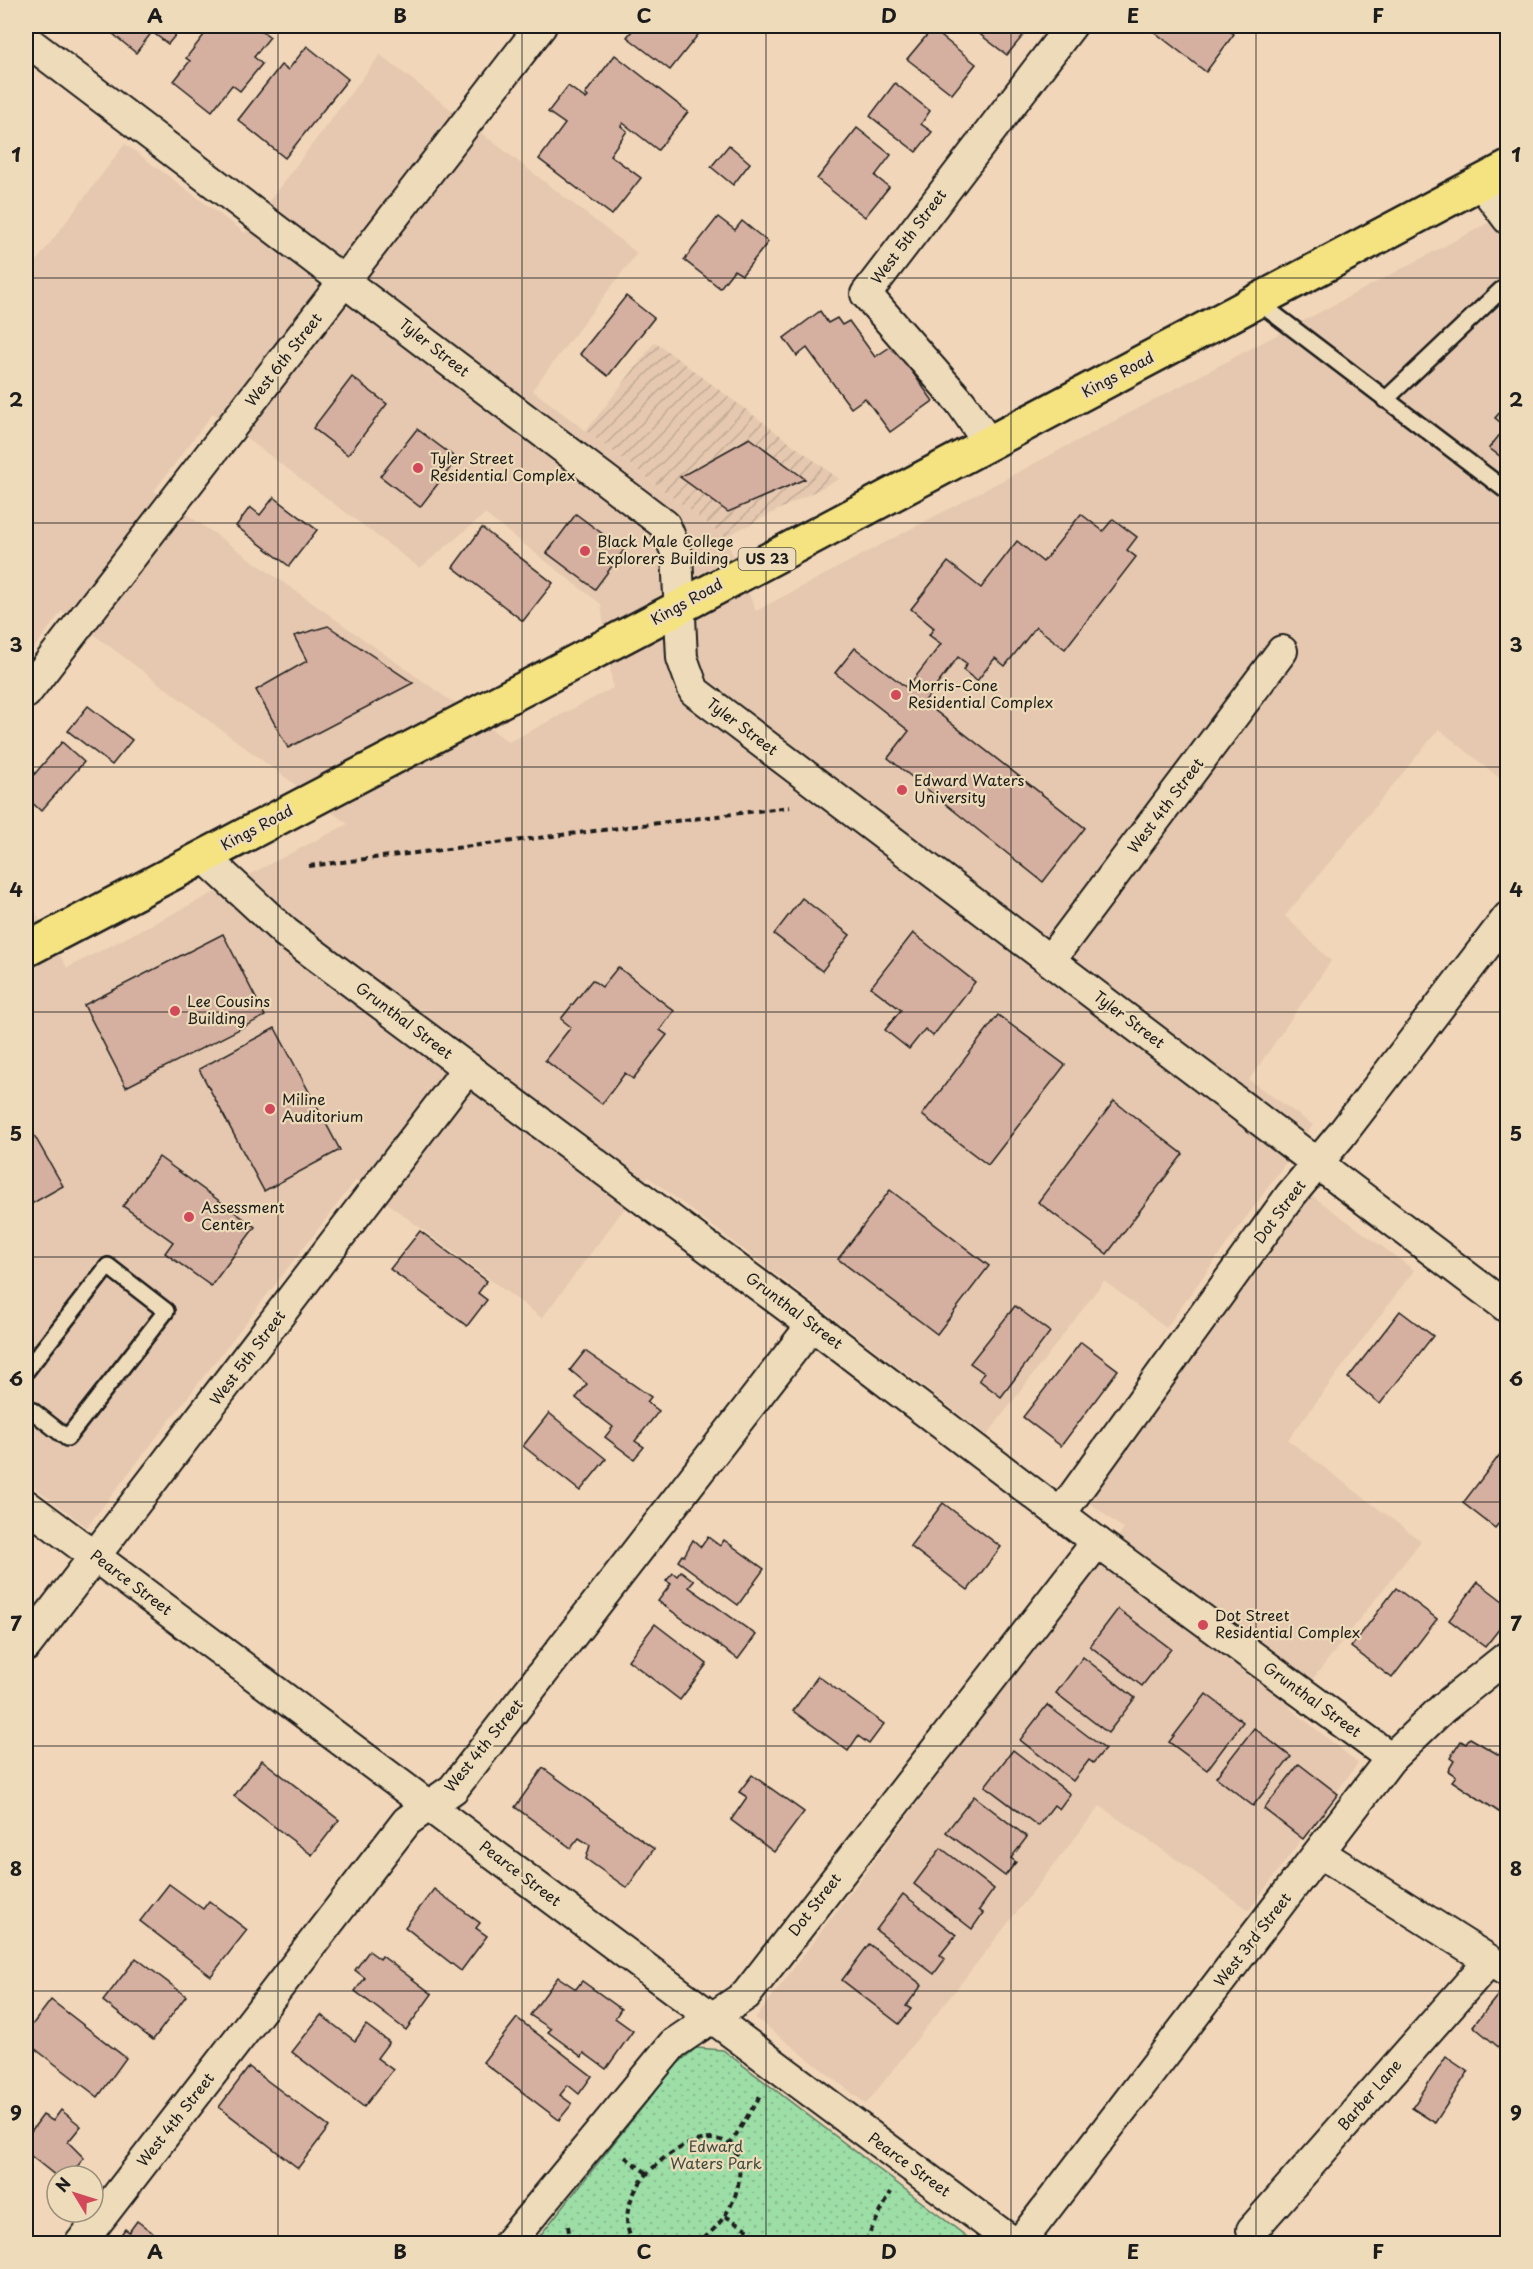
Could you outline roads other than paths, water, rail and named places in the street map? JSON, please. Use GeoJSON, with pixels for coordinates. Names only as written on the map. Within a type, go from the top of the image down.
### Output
{"type":"FeatureCollection","features":[{"type":"Feature","properties":{"kind":"main road","name":"Kings Road"},"geometry":{"type":"LineString","coordinates":[[26,950],[989,444],[1493,175]]}},
{"type":"Feature","properties":{"kind":"street","name":"West 6th Street"},"geometry":{"type":"LineString","coordinates":[[26,693],[541,26]]}},
{"type":"Feature","properties":{"kind":"street","name":"West 5th Street"},"geometry":{"type":"LineString","coordinates":[[989,444],[961,403],[866,294],[1071,26]]}},
{"type":"Feature","properties":{"kind":"street","name":"Tyler Street"},"geometry":{"type":"LineString","coordinates":[[26,40],[665,525],[677,554],[682,658],[694,691],[1508,1308]]}},
{"type":"Feature","properties":{"kind":"street"},"geometry":{"type":"LineString","coordinates":[[1493,175],[1508,219]]}},
{"type":"Feature","properties":{"kind":"street","name":"West 4th Street"},"geometry":{"type":"LineString","coordinates":[[1050,960],[1282,651]]}},
{"type":"Feature","properties":{"kind":"street","name":"Grunthal Street"},"geometry":{"type":"LineString","coordinates":[[203,856],[286,933],[812,1325],[1097,1542],[1391,1758]]}},
{"type":"Feature","properties":{"kind":"street","name":"Dot Street"},"geometry":{"type":"LineString","coordinates":[[1061,1514],[1283,1205],[1508,917]]}},
{"type":"Feature","properties":{"kind":"street","name":"West 5th Street"},"geometry":{"type":"LineString","coordinates":[[26,1646],[468,1068]]}},
{"type":"Feature","properties":{"kind":"street","name":"West 4th Street"},"geometry":{"type":"LineString","coordinates":[[80,2244],[407,1821],[453,1789],[812,1325]]}},
{"type":"Feature","properties":{"kind":"street","name":"Pearce Street"},"geometry":{"type":"LineString","coordinates":[[26,1505],[1015,2244]]}},
{"type":"Feature","properties":{"kind":"street","name":"Dot Street"},"geometry":{"type":"LineString","coordinates":[[508,2244],[674,2044],[746,1995],[1097,1542]]}},
{"type":"Feature","properties":{"kind":"street","name":"West 3rd Street"},"geometry":{"type":"LineString","coordinates":[[1019,2244],[1391,1758],[1443,1708],[1508,1656]]}},
{"type":"Feature","properties":{"kind":"street"},"geometry":{"type":"LineString","coordinates":[[1320,1853],[1498,1966]]}},
{"type":"Feature","properties":{"kind":"street","name":"Barber Lane"},"geometry":{"type":"LineString","coordinates":[[1252,2230],[1498,1966]]}},
{"type":"Feature","properties":{"kind":"lane"},"geometry":{"type":"LineString","coordinates":[[1385,400],[1505,289]]}},
{"type":"Feature","properties":{"kind":"lane"},"geometry":{"type":"LineString","coordinates":[[1257,301],[1508,492]]}},
{"type":"Feature","properties":{"kind":"lane"},"geometry":{"type":"LineString","coordinates":[[26,1371],[108,1266],[166,1311],[67,1438],[27,1410]]}},
{"type":"Feature","properties":{"kind":"place","name":"Tyler Street Residential Complex"},"geometry":{"type":"Point","coordinates":[418,468]}},
{"type":"Feature","properties":{"kind":"place","name":"Black Male College Explorers Building"},"geometry":{"type":"Point","coordinates":[585,551]}},
{"type":"Feature","properties":{"kind":"place","name":"Morris-Cone Residential Complex"},"geometry":{"type":"Point","coordinates":[896,695]}},
{"type":"Feature","properties":{"kind":"place","name":"Edward Waters University"},"geometry":{"type":"Point","coordinates":[902,790]}},
{"type":"Feature","properties":{"kind":"place","name":"Lee Cousins Building"},"geometry":{"type":"Point","coordinates":[175,1011]}},
{"type":"Feature","properties":{"kind":"place","name":"Miline Auditorium"},"geometry":{"type":"Point","coordinates":[270,1109]}},
{"type":"Feature","properties":{"kind":"place","name":"Assessment Center"},"geometry":{"type":"Point","coordinates":[189,1217]}},
{"type":"Feature","properties":{"kind":"place","name":"Dot Street Residential Complex"},"geometry":{"type":"Point","coordinates":[1203,1625]}},
{"type":"Feature","properties":{"kind":"park label","name":"Edward Waters Park"},"geometry":{"type":"Point","coordinates":[716,2156]}}]}
